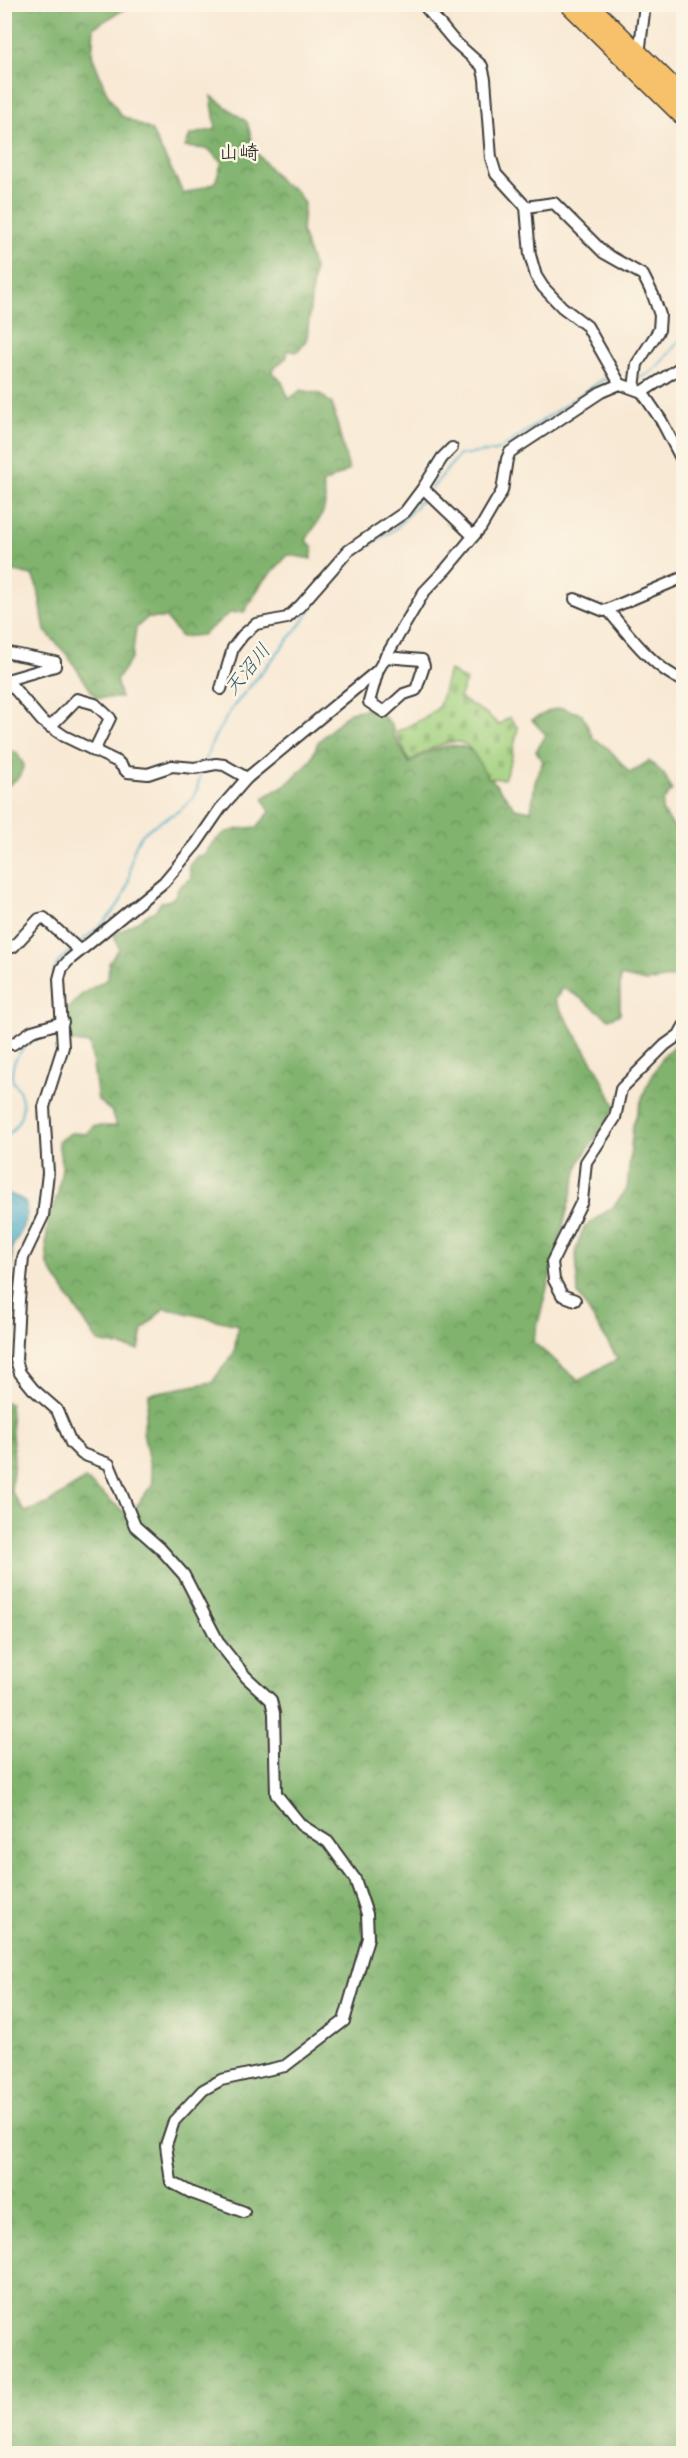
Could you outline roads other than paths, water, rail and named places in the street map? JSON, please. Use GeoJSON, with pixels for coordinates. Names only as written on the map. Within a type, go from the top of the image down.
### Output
{"type":"FeatureCollection","features":[{"type":"Feature","properties":{"kind":"highway"},"geometry":{"type":"LineString","coordinates":[[569,4],[637,62],[684,98]]}},
{"type":"Feature","properties":{"kind":"highway"},"geometry":{"type":"LineString","coordinates":[[588,4],[684,117]]}},
{"type":"Feature","properties":{"kind":"street"},"geometry":{"type":"LineString","coordinates":[[637,62],[645,4]]}},
{"type":"Feature","properties":{"kind":"street"},"geometry":{"type":"LineString","coordinates":[[424,5],[454,41],[482,66],[491,158],[496,174],[526,207],[530,255],[536,276],[562,307],[587,326],[620,384]]}},
{"type":"Feature","properties":{"kind":"street"},"geometry":{"type":"LineString","coordinates":[[526,207],[554,203],[604,253],[643,275],[660,315],[659,330],[637,364],[638,390]]}},
{"type":"Feature","properties":{"kind":"street"},"geometry":{"type":"LineString","coordinates":[[638,390],[684,366]]}},
{"type":"Feature","properties":{"kind":"street"},"geometry":{"type":"LineString","coordinates":[[385,657],[422,660],[424,666],[416,690],[404,694],[384,712],[369,702],[378,670],[385,657],[424,591],[473,536],[502,491],[510,452],[601,392],[620,384],[638,390],[661,420],[684,464]]}},
{"type":"Feature","properties":{"kind":"street"},"geometry":{"type":"LineString","coordinates":[[221,689],[233,648],[243,635],[255,624],[286,618],[300,606],[348,551],[405,512],[442,458],[452,448]]}},
{"type":"Feature","properties":{"kind":"street"},"geometry":{"type":"LineString","coordinates":[[423,488],[473,536]]}},
{"type":"Feature","properties":{"kind":"street"},"geometry":{"type":"LineString","coordinates":[[575,599],[604,611],[684,577]]}},
{"type":"Feature","properties":{"kind":"street"},"geometry":{"type":"LineString","coordinates":[[608,610],[628,637],[659,667],[684,681]]}},
{"type":"Feature","properties":{"kind":"street"},"geometry":{"type":"LineString","coordinates":[[4,652],[55,662],[55,666],[7,680],[50,727],[118,762],[127,772],[148,774],[172,766],[195,768],[216,764],[224,765],[247,778]]}},
{"type":"Feature","properties":{"kind":"street"},"geometry":{"type":"LineString","coordinates":[[244,2212],[192,2193],[171,2182],[166,2145],[174,2121],[203,2090],[220,2080],[285,2066],[344,2021],[368,1938],[368,1914],[355,1879],[328,1842],[301,1825],[284,1807],[276,1794],[274,1713],[271,1700],[246,1677],[219,1643],[184,1575],[160,1548],[135,1526],[109,1464],[82,1454],[71,1443],[57,1410],[33,1389],[20,1373],[16,1360],[23,1258],[43,1216],[48,1173],[44,1107],[63,1047],[59,979],[62,968],[164,882],[247,778],[378,670]]}},
{"type":"Feature","properties":{"kind":"street"},"geometry":{"type":"LineString","coordinates":[[50,727],[77,699],[95,704],[110,718],[93,751]]}},
{"type":"Feature","properties":{"kind":"street"},"geometry":{"type":"LineString","coordinates":[[4,948],[13,947],[39,919],[44,918],[80,951]]}},
{"type":"Feature","properties":{"kind":"street"},"geometry":{"type":"LineString","coordinates":[[4,1041],[13,1044],[32,1031],[63,1022]]}},
{"type":"Feature","properties":{"kind":"street"},"geometry":{"type":"LineString","coordinates":[[575,1300],[562,1295],[554,1280],[552,1262],[582,1201],[586,1162],[615,1118],[621,1089],[664,1046],[679,1035],[684,1026]]}},
{"type":"Feature","properties":{"kind":"water"},"geometry":{"type":"Polygon","coordinates":[[[5,1192],[21,1199],[26,1204],[27,1215],[12,1247],[13,1310],[7,1321],[4,1321],[5,1192]]]}},
{"type":"Feature","properties":{"kind":"waterway","name":"天沼川"},"geometry":{"type":"LineString","coordinates":[[639,377],[645,376],[657,367],[684,335]]}},
{"type":"Feature","properties":{"kind":"waterway","name":"天沼川"},"geometry":{"type":"LineString","coordinates":[[431,489],[459,455],[496,451],[602,380],[612,378]]}},
{"type":"Feature","properties":{"kind":"waterway","name":"天沼川"},"geometry":{"type":"LineString","coordinates":[[204,763],[215,736],[233,707],[302,623],[331,578],[356,554],[395,529],[425,496]]}},
{"type":"Feature","properties":{"kind":"waterway","name":"天沼川"},"geometry":{"type":"LineString","coordinates":[[79,943],[103,923],[122,899],[139,839],[151,827],[187,804],[196,792],[201,771]]}},
{"type":"Feature","properties":{"kind":"waterway","name":"天沼川"},"geometry":{"type":"LineString","coordinates":[[54,978],[57,965],[72,949]]}},
{"type":"Feature","properties":{"kind":"waterway","name":"天沼川"},"geometry":{"type":"LineString","coordinates":[[4,1139],[17,1124],[22,1112],[22,1100],[12,1076],[14,1063],[26,1045],[57,1031],[57,1028]]}},
{"type":"Feature","properties":{"kind":"district","name":"山崎"},"geometry":{"type":"Point","coordinates":[239,152]}}]}
